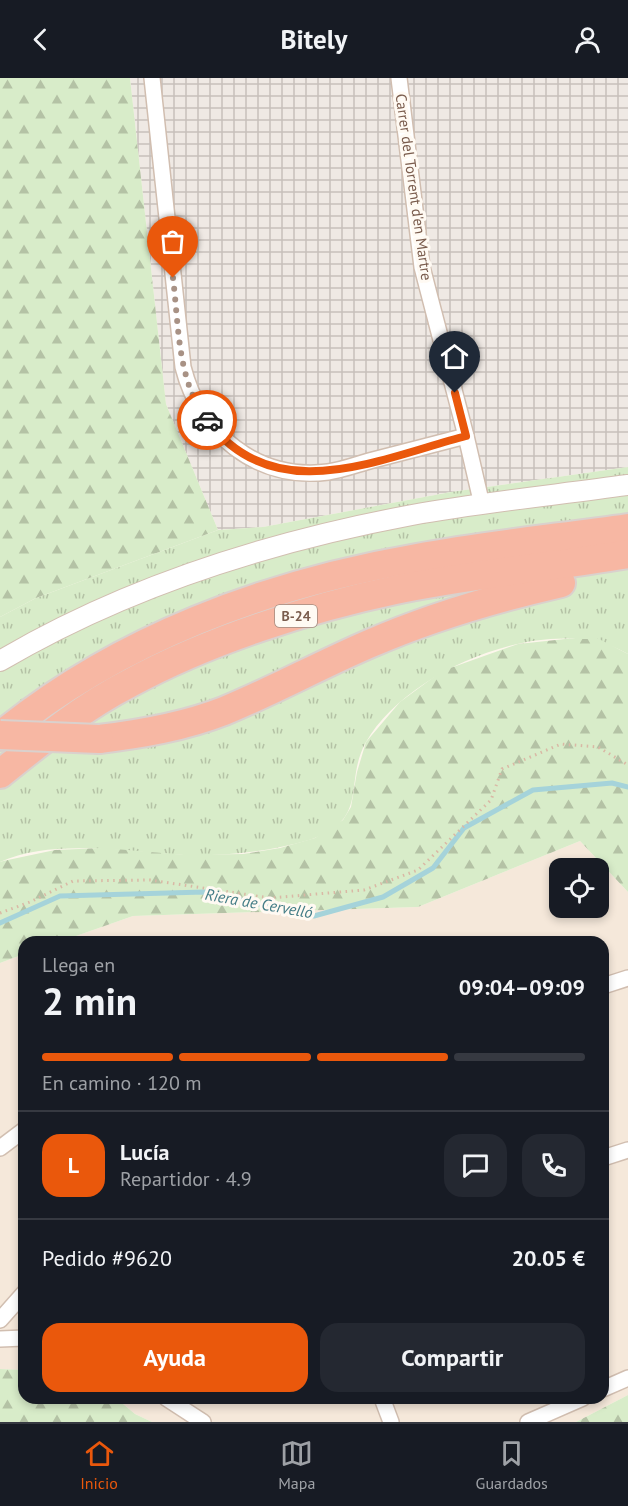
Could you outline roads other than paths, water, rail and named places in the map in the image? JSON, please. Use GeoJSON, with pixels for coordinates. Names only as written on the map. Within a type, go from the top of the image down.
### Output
{"type":"FeatureCollection","features":[{"type":"Feature","properties":{"kind":"highway","name":"B-24"},"geometry":{"type":"LineString","coordinates":[[0,736],[33,709],[123,654],[211,615],[277,592],[334,575],[417,557],[628,528]]}},
{"type":"Feature","properties":{"kind":"highway","name":"B-24"},"geometry":{"type":"LineString","coordinates":[[0,774],[81,712],[130,682],[266,626],[324,607],[396,590],[628,554]]}},
{"type":"Feature","properties":{"kind":"highway"},"geometry":{"type":"LineString","coordinates":[[0,736],[99,739],[152,733],[222,712],[369,644],[428,621],[519,592],[628,564]]}},
{"type":"Feature","properties":{"kind":"street"},"geometry":{"type":"LineString","coordinates":[[152,78],[183,367],[188,387],[209,423],[225,441],[242,454],[261,464],[298,472],[330,472],[466,436]]}},
{"type":"Feature","properties":{"kind":"street","name":"Carrer del Torrent d'en Martre"},"geometry":{"type":"LineString","coordinates":[[399,78],[422,267],[482,504]]}},
{"type":"Feature","properties":{"kind":"street"},"geometry":{"type":"LineString","coordinates":[[0,661],[42,636],[114,604],[220,563],[314,536],[415,514],[628,485]]}},
{"type":"Feature","properties":{"kind":"street"},"geometry":{"type":"LineString","coordinates":[[609,984],[628,978]]}},
{"type":"Feature","properties":{"kind":"street"},"geometry":{"type":"LineString","coordinates":[[0,1148],[18,1134]]}},
{"type":"Feature","properties":{"kind":"street"},"geometry":{"type":"LineString","coordinates":[[609,1156],[628,1150]]}},
{"type":"Feature","properties":{"kind":"street"},"geometry":{"type":"LineString","coordinates":[[0,1320],[18,1300]]}},
{"type":"Feature","properties":{"kind":"street"},"geometry":{"type":"LineString","coordinates":[[0,1339],[18,1338]]}},
{"type":"Feature","properties":{"kind":"street"},"geometry":{"type":"LineString","coordinates":[[609,1386],[628,1378]]}},
{"type":"Feature","properties":{"kind":"street"},"geometry":{"type":"LineString","coordinates":[[175,1404],[203,1422]]}},
{"type":"Feature","properties":{"kind":"street"},"geometry":{"type":"LineString","coordinates":[[384,1404],[391,1422]]}},
{"type":"Feature","properties":{"kind":"street"},"geometry":{"type":"LineString","coordinates":[[528,1422],[569,1404]]}},
{"type":"Feature","properties":{"kind":"waterway","name":"Riera de Cervelló"},"geometry":{"type":"LineString","coordinates":[[0,923],[60,896],[204,892],[314,916],[383,897],[433,868],[464,828],[533,790],[612,783],[628,787]]}}]}
